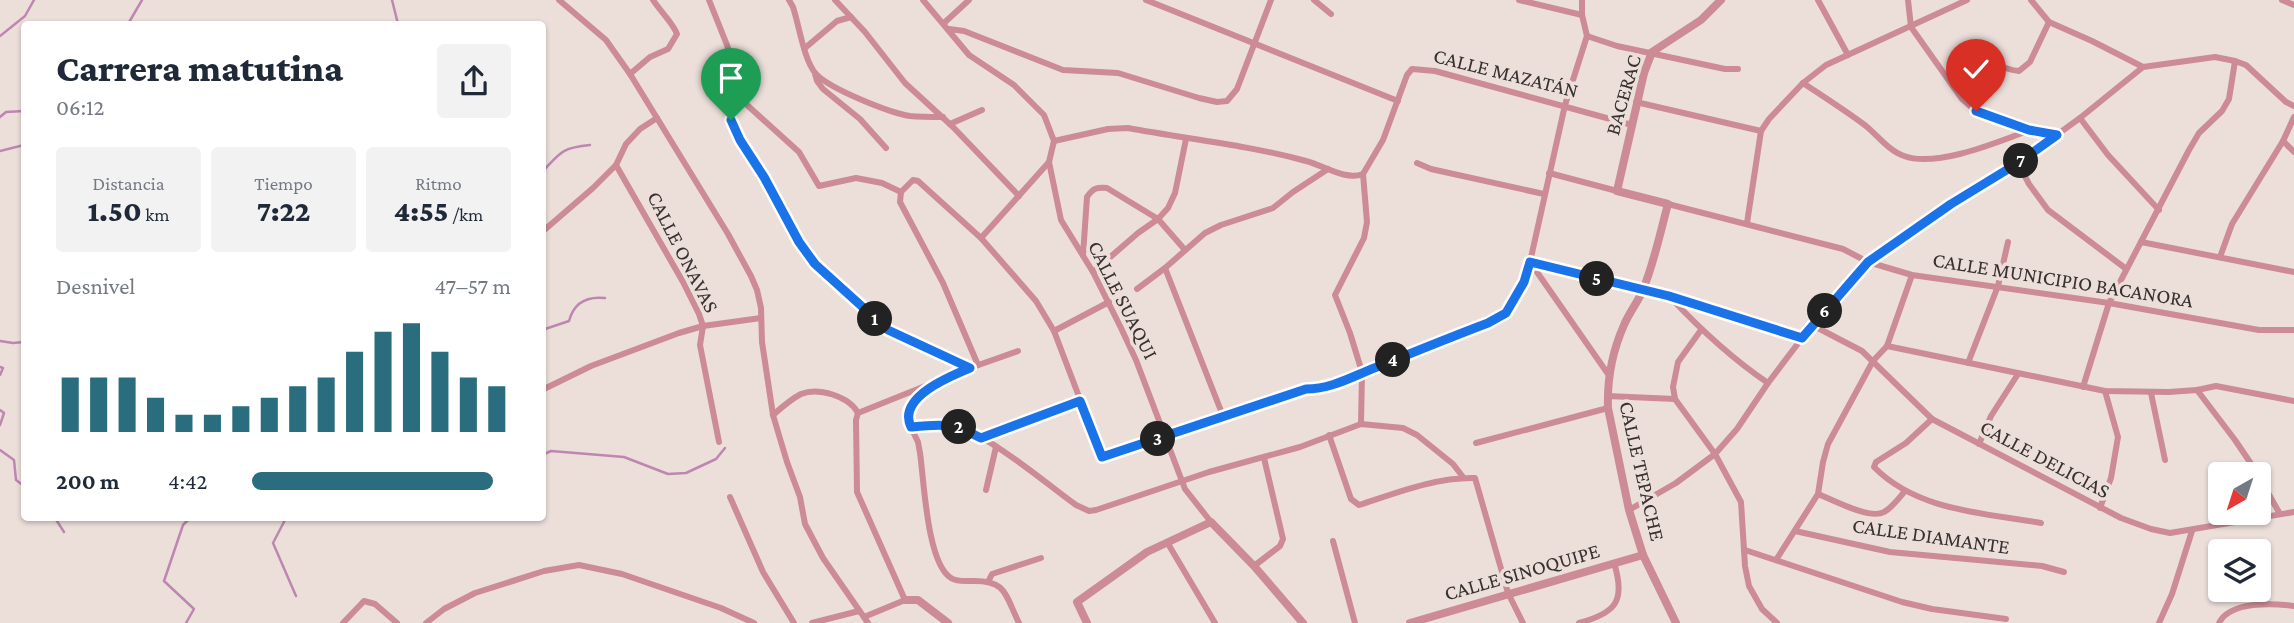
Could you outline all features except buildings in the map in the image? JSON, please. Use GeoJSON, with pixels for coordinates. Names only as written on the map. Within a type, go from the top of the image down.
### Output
{"type":"FeatureCollection","features":[{"type":"Feature","properties":{"kind":"street"},"geometry":{"type":"LineString","coordinates":[[630,74],[650,57],[668,49],[677,34],[653,0]]}},
{"type":"Feature","properties":{"kind":"street"},"geometry":{"type":"LineString","coordinates":[[709,0],[750,108],[799,152],[819,186],[856,178],[882,183],[901,192]]}},
{"type":"Feature","properties":{"kind":"street"},"geometry":{"type":"LineString","coordinates":[[789,0],[817,81],[860,119],[886,148]]}},
{"type":"Feature","properties":{"kind":"street"},"geometry":{"type":"LineString","coordinates":[[835,0],[905,83],[943,117],[1019,196]]}},
{"type":"Feature","properties":{"kind":"street"},"geometry":{"type":"LineString","coordinates":[[923,0],[969,55],[1014,85],[1044,115],[1054,141],[1108,129],[1128,128],[1281,154],[1347,176],[1363,174]]}},
{"type":"Feature","properties":{"kind":"street"},"geometry":{"type":"LineString","coordinates":[[947,26],[969,0]]}},
{"type":"Feature","properties":{"kind":"street"},"geometry":{"type":"LineString","coordinates":[[1146,0],[1398,101],[1383,140],[1363,174],[1367,222],[1364,237],[1335,295],[1362,372],[1361,424]]}},
{"type":"Feature","properties":{"kind":"street"},"geometry":{"type":"LineString","coordinates":[[947,26],[1063,70],[1118,73],[1172,92],[1217,102],[1227,101],[1237,89],[1271,0]]}},
{"type":"Feature","properties":{"kind":"street"},"geometry":{"type":"LineString","coordinates":[[1314,0],[1331,14]]}},
{"type":"Feature","properties":{"kind":"street"},"geometry":{"type":"LineString","coordinates":[[1518,0],[1582,15]]}},
{"type":"Feature","properties":{"kind":"street"},"geometry":{"type":"LineString","coordinates":[[978,365],[943,283],[900,202],[901,192],[911,180],[918,181],[981,238],[1028,290],[1054,331],[1102,457],[1306,389],[1336,385],[1362,372],[1488,323],[1506,313],[1524,282],[1530,262],[1565,105],[1587,36],[1582,0]]}},
{"type":"Feature","properties":{"kind":"street","name":"BACERAC"},"geometry":{"type":"LineString","coordinates":[[1617,191],[1636,102],[1652,52],[1701,20],[1721,0]]}},
{"type":"Feature","properties":{"kind":"street"},"geometry":{"type":"LineString","coordinates":[[1818,0],[1848,55]]}},
{"type":"Feature","properties":{"kind":"street"},"geometry":{"type":"LineString","coordinates":[[1908,0],[1911,27],[1962,99],[1976,111],[2029,130],[2057,135]]}},
{"type":"Feature","properties":{"kind":"street"},"geometry":{"type":"LineString","coordinates":[[1747,223],[1761,131],[1803,83],[1826,65],[1967,0]]}},
{"type":"Feature","properties":{"kind":"street"},"geometry":{"type":"LineString","coordinates":[[2031,0],[2049,22],[2143,67]]}},
{"type":"Feature","properties":{"kind":"street"},"geometry":{"type":"LineString","coordinates":[[2283,0],[2294,5]]}},
{"type":"Feature","properties":{"kind":"street"},"geometry":{"type":"LineString","coordinates":[[563,1],[606,40],[630,74],[729,234],[751,276],[757,290],[766,378],[773,415],[800,497],[808,533],[864,617]]}},
{"type":"Feature","properties":{"kind":"street"},"geometry":{"type":"LineString","coordinates":[[805,48],[837,21],[851,17]]}},
{"type":"Feature","properties":{"kind":"street"},"geometry":{"type":"LineString","coordinates":[[1987,48],[1999,65],[2007,70],[2019,71],[2031,62],[2049,22]]}},
{"type":"Feature","properties":{"kind":"street"},"geometry":{"type":"LineString","coordinates":[[1587,36],[1617,46],[1725,69],[1738,69]]}},
{"type":"Feature","properties":{"kind":"street"},"geometry":{"type":"LineString","coordinates":[[1629,510],[1676,483],[1715,454],[1737,429],[1812,325],[1868,262],[1951,204],[2018,163],[2143,67],[2215,57],[2235,61],[2246,65],[2286,102],[2294,106]]}},
{"type":"Feature","properties":{"kind":"street"},"geometry":{"type":"LineString","coordinates":[[2083,387],[2109,303],[2125,268],[2199,133],[2222,111],[2229,99],[2235,61]]}},
{"type":"Feature","properties":{"kind":"street","name":"CALLE MAZATÁN"},"geometry":{"type":"LineString","coordinates":[[1398,101],[1407,75],[1412,69],[1435,71],[1632,125]]}},
{"type":"Feature","properties":{"kind":"street"},"geometry":{"type":"LineString","coordinates":[[735,70],[730,105],[734,130],[764,177],[809,258],[888,330],[970,368]]}},
{"type":"Feature","properties":{"kind":"street"},"geometry":{"type":"LineString","coordinates":[[816,74],[838,89],[892,111],[910,116],[943,117]]}},
{"type":"Feature","properties":{"kind":"street"},"geometry":{"type":"LineString","coordinates":[[1803,83],[1853,116],[1892,150],[1914,159],[1949,157],[2029,130]]}},
{"type":"Feature","properties":{"kind":"street"},"geometry":{"type":"LineString","coordinates":[[1636,102],[1761,131]]}},
{"type":"Feature","properties":{"kind":"street"},"geometry":{"type":"LineString","coordinates":[[950,124],[982,110]]}},
{"type":"Feature","properties":{"kind":"street"},"geometry":{"type":"LineString","coordinates":[[2220,257],[2232,224],[2283,141],[2294,117]]}},
{"type":"Feature","properties":{"kind":"street"},"geometry":{"type":"LineString","coordinates":[[546,228],[616,165],[626,144],[640,129],[657,118]]}},
{"type":"Feature","properties":{"kind":"street"},"geometry":{"type":"LineString","coordinates":[[2080,118],[2108,155],[2159,210]]}},
{"type":"Feature","properties":{"kind":"street"},"geometry":{"type":"LineString","coordinates":[[1093,272],[1168,208],[1175,193],[1186,139]]}},
{"type":"Feature","properties":{"kind":"street","name":"CALLE SUAQUI"},"geometry":{"type":"LineString","coordinates":[[1054,141],[1049,162],[1061,220],[1093,272],[1136,360],[1181,481],[1189,496],[1211,523],[1254,566],[1303,623]]}},
{"type":"Feature","properties":{"kind":"street"},"geometry":{"type":"LineString","coordinates":[[2283,141],[2294,152]]}},
{"type":"Feature","properties":{"kind":"street"},"geometry":{"type":"LineString","coordinates":[[981,238],[1049,162]]}},
{"type":"Feature","properties":{"kind":"street"},"geometry":{"type":"LineString","coordinates":[[1417,163],[1432,169],[1544,194]]}},
{"type":"Feature","properties":{"kind":"street"},"geometry":{"type":"LineString","coordinates":[[2018,163],[2029,184],[2048,209],[2125,268]]}},
{"type":"Feature","properties":{"kind":"street","name":"CALLE ONAVAS"},"geometry":{"type":"LineString","coordinates":[[616,165],[683,282],[703,326],[700,345],[719,442]]}},
{"type":"Feature","properties":{"kind":"street"},"geometry":{"type":"LineString","coordinates":[[1137,289],[1205,233],[1273,208],[1328,169]]}},
{"type":"Feature","properties":{"kind":"street"},"geometry":{"type":"LineString","coordinates":[[1549,173],[1668,204]]}},
{"type":"Feature","properties":{"kind":"street"},"geometry":{"type":"LineString","coordinates":[[1083,255],[1087,197],[1097,187],[1107,188],[1158,219],[1185,250]]}},
{"type":"Feature","properties":{"kind":"street","name":"CALLE MUNICIPIO BACANORA"},"geometry":{"type":"LineString","coordinates":[[1668,204],[1843,249],[1868,262],[1912,275],[2109,303],[2259,330],[2294,330]]}},
{"type":"Feature","properties":{"kind":"street","name":"CALLE TEPACHE"},"geometry":{"type":"LineString","coordinates":[[1668,204],[1642,291],[1625,323],[1608,374],[1607,396],[1629,510],[1643,555],[1676,623]]}},
{"type":"Feature","properties":{"kind":"street"},"geometry":{"type":"LineString","coordinates":[[1968,363],[1998,286],[2008,242]]}},
{"type":"Feature","properties":{"kind":"street"},"geometry":{"type":"LineString","coordinates":[[2141,242],[2294,272]]}},
{"type":"Feature","properties":{"kind":"street"},"geometry":{"type":"LineString","coordinates":[[1530,262],[1669,296],[1802,338]]}},
{"type":"Feature","properties":{"kind":"street"},"geometry":{"type":"LineString","coordinates":[[1530,262],[1608,374]]}},
{"type":"Feature","properties":{"kind":"street"},"geometry":{"type":"LineString","coordinates":[[1165,268],[1223,416]]}},
{"type":"Feature","properties":{"kind":"street"},"geometry":{"type":"LineString","coordinates":[[1776,560],[1818,494],[1828,444],[1873,360],[1887,346],[1912,275]]}},
{"type":"Feature","properties":{"kind":"street"},"geometry":{"type":"LineString","coordinates":[[1669,296],[1701,330],[1740,364],[1768,383]]}},
{"type":"Feature","properties":{"kind":"street"},"geometry":{"type":"LineString","coordinates":[[1054,331],[1109,302]]}},
{"type":"Feature","properties":{"kind":"street"},"geometry":{"type":"LineString","coordinates":[[546,388],[601,362],[703,326],[761,318]]}},
{"type":"Feature","properties":{"kind":"street","name":"CALLE DELICIAS"},"geometry":{"type":"LineString","coordinates":[[1812,325],[1862,351],[1932,419],[2063,486],[2100,508],[2161,532],[2192,531],[2294,512]]}},
{"type":"Feature","properties":{"kind":"street"},"geometry":{"type":"LineString","coordinates":[[1701,330],[1678,362],[1673,387],[1675,399],[1715,454],[1741,502],[1749,586],[1762,609],[1777,623]]}},
{"type":"Feature","properties":{"kind":"street"},"geometry":{"type":"LineString","coordinates":[[1887,346],[2105,391],[2151,393],[2217,386],[2294,401]]}},
{"type":"Feature","properties":{"kind":"street"},"geometry":{"type":"LineString","coordinates":[[857,416],[970,368],[1018,351]]}},
{"type":"Feature","properties":{"kind":"street"},"geometry":{"type":"LineString","coordinates":[[1979,444],[1990,416],[2018,374]]}},
{"type":"Feature","properties":{"kind":"street"},"geometry":{"type":"LineString","coordinates":[[941,380],[910,407],[907,419],[920,453],[932,545],[942,570],[951,578],[959,581],[989,580],[999,585],[1019,623]]}},
{"type":"Feature","properties":{"kind":"street"},"geometry":{"type":"LineString","coordinates":[[2197,390],[2249,462]]}},
{"type":"Feature","properties":{"kind":"street"},"geometry":{"type":"LineString","coordinates":[[2100,508],[2111,478],[2118,437],[2105,391]]}},
{"type":"Feature","properties":{"kind":"street"},"geometry":{"type":"LineString","coordinates":[[773,415],[804,393],[817,392],[837,396],[855,407],[857,492],[905,600]]}},
{"type":"Feature","properties":{"kind":"street"},"geometry":{"type":"LineString","coordinates":[[2151,393],[2165,460]]}},
{"type":"Feature","properties":{"kind":"street"},"geometry":{"type":"LineString","coordinates":[[1607,396],[1675,399]]}},
{"type":"Feature","properties":{"kind":"street"},"geometry":{"type":"LineString","coordinates":[[981,438],[1080,401]]}},
{"type":"Feature","properties":{"kind":"street"},"geometry":{"type":"LineString","coordinates":[[1476,443],[1608,408]]}},
{"type":"Feature","properties":{"kind":"street"},"geometry":{"type":"LineString","coordinates":[[1932,419],[1906,443],[1876,461],[1874,467],[1905,491],[1942,506],[2041,523]]}},
{"type":"Feature","properties":{"kind":"street"},"geometry":{"type":"LineString","coordinates":[[911,427],[944,424],[965,430],[996,447],[1076,505],[1089,511],[1300,447],[1361,424],[1403,428],[1417,435],[1454,464],[1463,477]]}},
{"type":"Feature","properties":{"kind":"street"},"geometry":{"type":"LineString","coordinates":[[1329,435],[1351,499],[1359,505],[1432,483],[1463,477],[1475,478],[1508,593],[1523,623]]}},
{"type":"Feature","properties":{"kind":"street"},"geometry":{"type":"LineString","coordinates":[[986,490],[996,447]]}},
{"type":"Feature","properties":{"kind":"street"},"geometry":{"type":"LineString","coordinates":[[1254,566],[1280,546],[1283,539],[1265,458]]}},
{"type":"Feature","properties":{"kind":"street"},"geometry":{"type":"LineString","coordinates":[[1818,494],[1850,508],[1877,514],[1885,512],[1905,491]]}},
{"type":"Feature","properties":{"kind":"street"},"geometry":{"type":"LineString","coordinates":[[730,497],[763,572],[794,623]]}},
{"type":"Feature","properties":{"kind":"street"},"geometry":{"type":"LineString","coordinates":[[2272,500],[2280,514]]}},
{"type":"Feature","properties":{"kind":"street"},"geometry":{"type":"LineString","coordinates":[[1087,623],[1077,602],[1136,559],[1211,523]]}},
{"type":"Feature","properties":{"kind":"street","name":"CALLE DIAMANTE"},"geometry":{"type":"LineString","coordinates":[[1795,531],[1890,552],[2042,566],[2064,572]]}},
{"type":"Feature","properties":{"kind":"street"},"geometry":{"type":"LineString","coordinates":[[2159,623],[2172,594],[2192,531]]}},
{"type":"Feature","properties":{"kind":"street"},"geometry":{"type":"LineString","coordinates":[[1332,541],[1355,623]]}},
{"type":"Feature","properties":{"kind":"street"},"geometry":{"type":"LineString","coordinates":[[1167,542],[1215,623]]}},
{"type":"Feature","properties":{"kind":"street"},"geometry":{"type":"LineString","coordinates":[[1745,550],[1902,602],[2006,619]]}},
{"type":"Feature","properties":{"kind":"street","name":"CALLE SINOQUIPE"},"geometry":{"type":"LineString","coordinates":[[1410,623],[1643,555]]}},
{"type":"Feature","properties":{"kind":"street"},"geometry":{"type":"LineString","coordinates":[[989,580],[992,574],[1041,558]]}},
{"type":"Feature","properties":{"kind":"street"},"geometry":{"type":"LineString","coordinates":[[1578,623],[1600,617],[1614,604],[1619,592],[1619,581],[1614,563]]}},
{"type":"Feature","properties":{"kind":"street"},"geometry":{"type":"LineString","coordinates":[[426,623],[444,609],[475,593],[544,571],[579,565],[635,578],[721,608],[754,623]]}},
{"type":"Feature","properties":{"kind":"street"},"geometry":{"type":"LineString","coordinates":[[812,623],[864,617],[905,600],[918,600],[948,623]]}},
{"type":"Feature","properties":{"kind":"street"},"geometry":{"type":"LineString","coordinates":[[343,623],[364,601],[375,604],[397,623]]}},
{"type":"Feature","properties":{"kind":"street"},"geometry":{"type":"LineString","coordinates":[[2219,623],[2226,614],[2247,607],[2265,603],[2294,606]]}},
{"type":"Feature","properties":{"kind":"waterway"},"geometry":{"type":"LineString","coordinates":[[0,36],[25,16],[34,0]]}},
{"type":"Feature","properties":{"kind":"waterway"},"geometry":{"type":"LineString","coordinates":[[130,21],[142,0]]}},
{"type":"Feature","properties":{"kind":"waterway"},"geometry":{"type":"LineString","coordinates":[[392,0],[397,21]]}},
{"type":"Feature","properties":{"kind":"waterway"},"geometry":{"type":"LineString","coordinates":[[0,117],[6,112],[21,111]]}},
{"type":"Feature","properties":{"kind":"waterway"},"geometry":{"type":"LineString","coordinates":[[546,168],[562,152],[590,145]]}},
{"type":"Feature","properties":{"kind":"waterway"},"geometry":{"type":"LineString","coordinates":[[0,151],[21,146]]}},
{"type":"Feature","properties":{"kind":"waterway"},"geometry":{"type":"LineString","coordinates":[[546,329],[569,321],[574,309],[587,299],[605,298]]}},
{"type":"Feature","properties":{"kind":"waterway"},"geometry":{"type":"LineString","coordinates":[[0,341],[21,342]]}},
{"type":"Feature","properties":{"kind":"waterway"},"geometry":{"type":"LineString","coordinates":[[0,367],[3,368],[0,375]]}},
{"type":"Feature","properties":{"kind":"waterway"},"geometry":{"type":"LineString","coordinates":[[0,410],[4,413],[0,425]]}},
{"type":"Feature","properties":{"kind":"waterway"},"geometry":{"type":"LineString","coordinates":[[546,453],[551,451],[624,457],[668,474],[686,473],[716,459],[725,448]]}},
{"type":"Feature","properties":{"kind":"waterway"},"geometry":{"type":"LineString","coordinates":[[0,450],[14,460],[16,480],[21,484]]}},
{"type":"Feature","properties":{"kind":"waterway"},"geometry":{"type":"LineString","coordinates":[[57,521],[64,532]]}},
{"type":"Feature","properties":{"kind":"waterway"},"geometry":{"type":"LineString","coordinates":[[186,623],[194,609],[164,581],[183,525],[187,521]]}},
{"type":"Feature","properties":{"kind":"waterway"},"geometry":{"type":"LineString","coordinates":[[284,521],[273,543],[296,596]]}},
{"type":"Feature","properties":{"kind":"route"},"geometry":{"type":"LineString","coordinates":[[731,120],[734,130],[764,177],[799,242],[815,264],[888,330],[970,368],[941,380],[916,400],[907,413],[911,427],[944,424],[981,438],[1080,401],[1102,457],[1306,389],[1336,385],[1362,372],[1488,323],[1506,313],[1524,282],[1530,262],[1669,296],[1802,338],[1868,262],[2057,135],[2029,130],[1976,111]]}}]}
